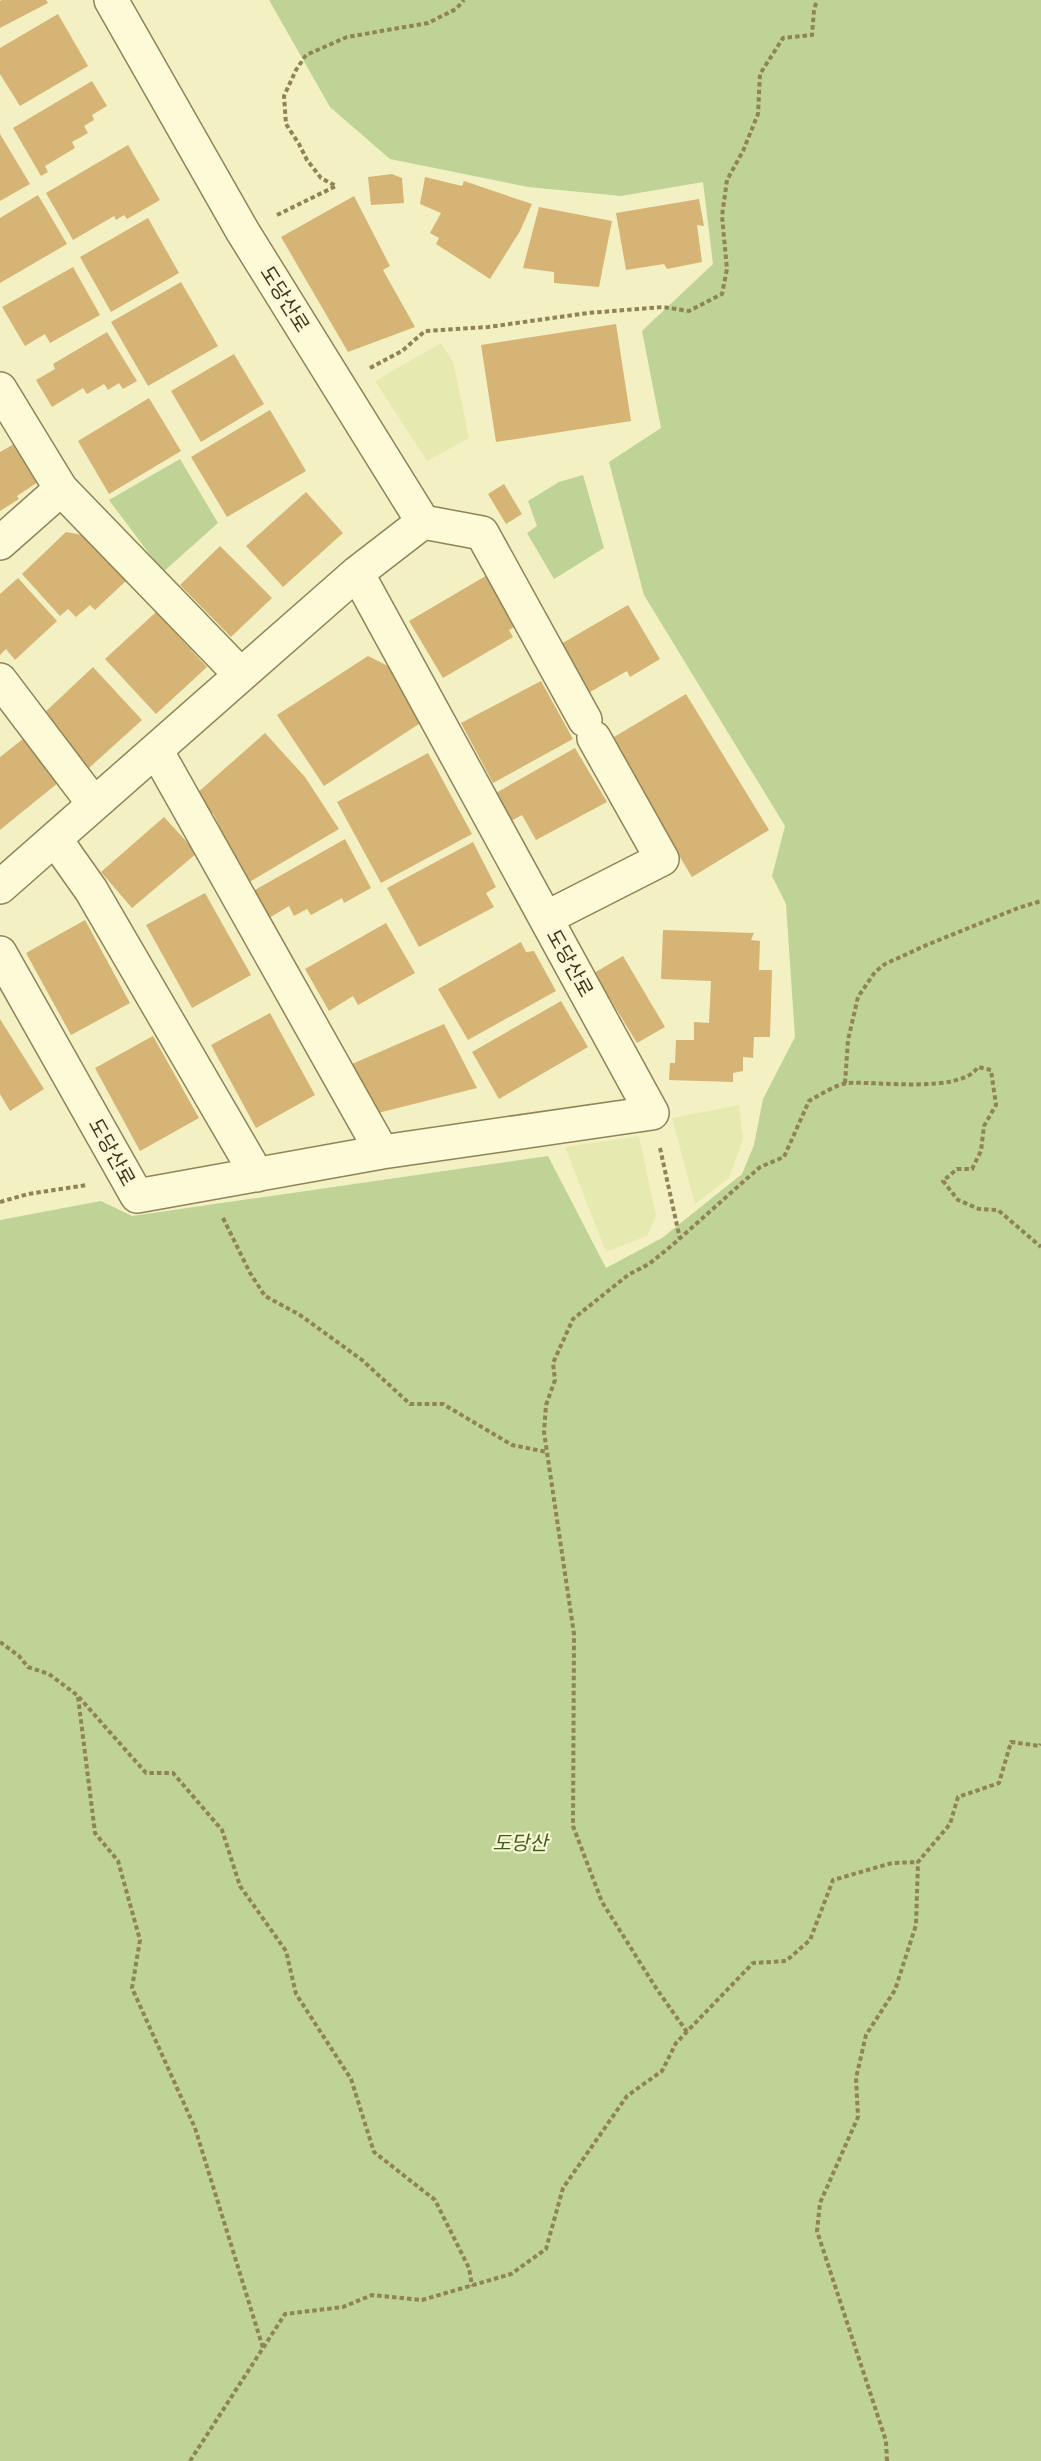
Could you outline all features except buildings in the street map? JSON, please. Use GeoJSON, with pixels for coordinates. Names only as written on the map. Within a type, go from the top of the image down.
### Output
{"type":"FeatureCollection","features":[{"type":"Feature","properties":{"kind":"street","name":"도당산로"},"geometry":{"type":"LineString","coordinates":[[111,0],[243,232],[423,522]]}},
{"type":"Feature","properties":{"kind":"street"},"geometry":{"type":"LineString","coordinates":[[0,389],[61,489],[241,675]]}},
{"type":"Feature","properties":{"kind":"street"},"geometry":{"type":"LineString","coordinates":[[0,543],[61,489]]}},
{"type":"Feature","properties":{"kind":"street"},"geometry":{"type":"LineString","coordinates":[[0,887],[357,573],[423,522],[482,533],[662,859],[546,918]]}},
{"type":"Feature","properties":{"kind":"street","name":"도당산로"},"geometry":{"type":"LineString","coordinates":[[0,953],[137,1196],[382,1152],[652,1113],[357,573]]}},
{"type":"Feature","properties":{"kind":"street"},"geometry":{"type":"LineString","coordinates":[[0,680],[93,804]]}},
{"type":"Feature","properties":{"kind":"street"},"geometry":{"type":"LineString","coordinates":[[156,750],[382,1152]]}},
{"type":"Feature","properties":{"kind":"street"},"geometry":{"type":"LineString","coordinates":[[55,839],[91,890],[258,1175]]}},
{"type":"Feature","properties":{"kind":"path"},"geometry":{"type":"LineString","coordinates":[[243,232],[336,186],[321,178],[306,160],[286,124],[284,96],[306,55],[347,38],[428,23],[456,9],[464,0]]}},
{"type":"Feature","properties":{"kind":"path"},"geometry":{"type":"LineString","coordinates":[[338,384],[402,351],[425,331],[488,327],[588,313],[663,307],[689,311],[722,294],[727,269],[722,216],[727,180],[758,114],[760,74],[783,38],[812,35],[817,0]]}},
{"type":"Feature","properties":{"kind":"path"},"geometry":{"type":"LineString","coordinates":[[844,1083],[848,1040],[858,997],[876,972],[885,964],[929,944],[1041,901]]}},
{"type":"Feature","properties":{"kind":"path"},"geometry":{"type":"LineString","coordinates":[[687,2032],[656,1988],[602,1902],[573,1826],[574,1634],[544,1432],[546,1405],[555,1380],[553,1363],[573,1319],[628,1275],[649,1264],[680,1239],[760,1167],[784,1157],[809,1101],[844,1083],[936,1083],[960,1079],[974,1073],[978,1067],[991,1070],[996,1105],[984,1126],[981,1151],[972,1169],[957,1169],[943,1181],[958,1200],[979,1209],[998,1210],[1041,1247]]}},
{"type":"Feature","properties":{"kind":"path"},"geometry":{"type":"LineString","coordinates":[[652,1113],[680,1239]]}},
{"type":"Feature","properties":{"kind":"path"},"geometry":{"type":"LineString","coordinates":[[0,1202],[28,1194],[128,1179]]}},
{"type":"Feature","properties":{"kind":"path"},"geometry":{"type":"LineString","coordinates":[[200,1185],[217,1207],[250,1273],[265,1296],[300,1316],[362,1360],[410,1404],[442,1404],[512,1445],[547,1452]]}},
{"type":"Feature","properties":{"kind":"path"},"geometry":{"type":"LineString","coordinates":[[0,1642],[19,1656],[28,1667],[49,1674],[77,1695],[146,1773],[173,1773],[222,1830],[240,1886],[286,1951],[296,1994],[351,2079],[374,2152],[435,2200],[469,2268],[472,2286]]}},
{"type":"Feature","properties":{"kind":"path"},"geometry":{"type":"LineString","coordinates":[[77,1695],[95,1833],[118,1861],[140,1940],[132,1988],[195,2128],[263,2349]]}},
{"type":"Feature","properties":{"kind":"path"},"geometry":{"type":"LineString","coordinates":[[887,2461],[886,2441],[817,2231],[820,2203],[858,2116],[856,2078],[866,2035],[895,1990],[916,1925],[918,1862],[950,1824],[958,1797],[999,1783],[1011,1743],[1040,1746],[1041,1744]]}},
{"type":"Feature","properties":{"kind":"path"},"geometry":{"type":"LineString","coordinates":[[190,2461],[285,2314],[343,2307],[372,2295],[422,2300],[511,2274],[546,2249],[562,2188],[627,2096],[662,2072],[676,2043],[753,1963],[786,1961],[810,1940],[833,1880],[892,1863],[918,1862]]}},
{"type":"Feature","properties":{"kind":"green space","name":"도당산"},"geometry":{"type":"Polygon","coordinates":[[[269,0],[1041,0],[1041,2461],[0,2461],[0,1220],[101,1201],[132,1216],[548,1156],[606,1268],[662,1238],[742,1174],[754,1145],[763,1099],[795,1037],[786,904],[772,876],[785,826],[644,595],[609,462],[661,428],[642,331],[713,264],[703,182],[621,196],[528,187],[390,159],[330,107],[269,0]]]}},
{"type":"Feature","properties":{"kind":"green space"},"geometry":{"type":"Polygon","coordinates":[[[441,343],[453,362],[469,438],[427,461],[375,381],[441,343]]]}},
{"type":"Feature","properties":{"kind":"green space"},"geometry":{"type":"Polygon","coordinates":[[[180,459],[218,523],[163,572],[109,500],[180,459]]]}},
{"type":"Feature","properties":{"kind":"green space"},"geometry":{"type":"Polygon","coordinates":[[[583,475],[604,548],[554,579],[527,533],[537,526],[528,501],[559,482],[583,475]]]}},
{"type":"Feature","properties":{"kind":"green space"},"geometry":{"type":"Polygon","coordinates":[[[739,1105],[743,1139],[729,1178],[695,1204],[672,1118],[739,1105]]]}},
{"type":"Feature","properties":{"kind":"green space"},"geometry":{"type":"Polygon","coordinates":[[[639,1136],[656,1216],[647,1236],[606,1252],[565,1147],[639,1136]]]}}]}
